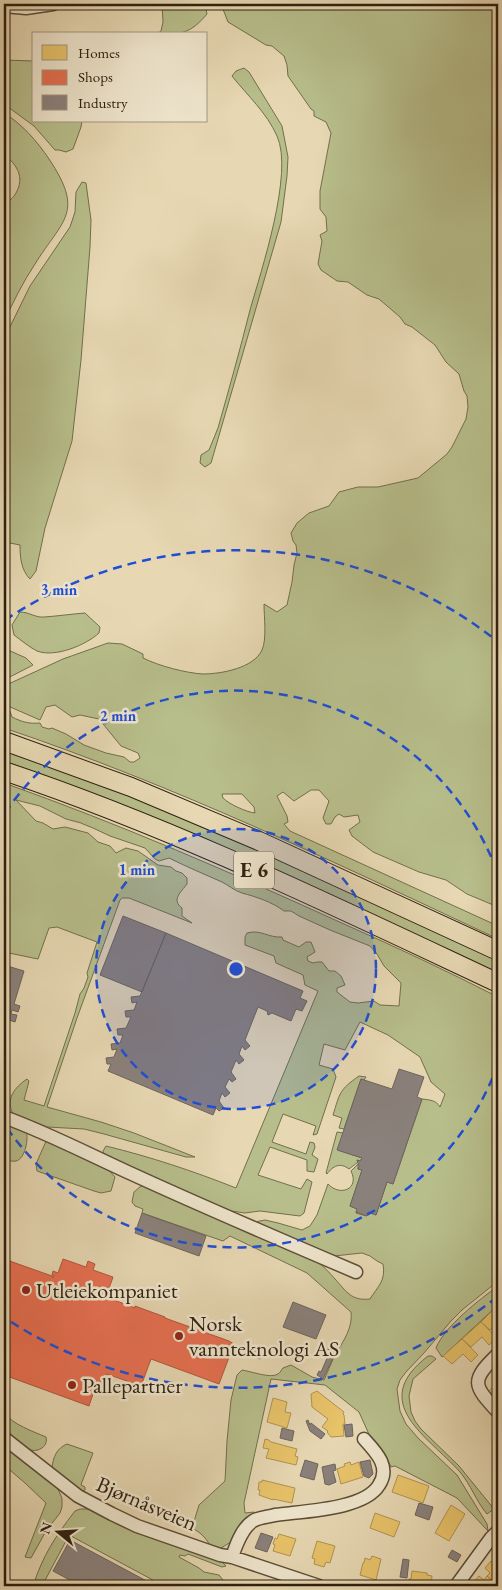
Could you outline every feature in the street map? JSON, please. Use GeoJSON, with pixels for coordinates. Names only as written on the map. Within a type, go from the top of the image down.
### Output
{"type":"FeatureCollection","features":[{"type":"Feature","properties":{"kind":"highway","name":"E 6"},"geometry":{"type":"LineString","coordinates":[[4,741],[131,787],[259,841],[498,951]]}},
{"type":"Feature","properties":{"kind":"highway","name":"E 6"},"geometry":{"type":"LineString","coordinates":[[4,771],[150,825],[290,885],[498,983]]}},
{"type":"Feature","properties":{"kind":"street"},"geometry":{"type":"LineString","coordinates":[[4,6],[26,8],[53,4]]}},
{"type":"Feature","properties":{"kind":"street"},"geometry":{"type":"LineString","coordinates":[[4,1117],[38,1130],[236,1221],[356,1272]]}},
{"type":"Feature","properties":{"kind":"street"},"geometry":{"type":"LineString","coordinates":[[498,1354],[480,1372],[478,1384],[483,1396],[498,1412]]}},
{"type":"Feature","properties":{"kind":"street","name":"Bjørnåsveien"},"geometry":{"type":"LineString","coordinates":[[4,1438],[78,1496],[137,1526],[220,1555],[232,1557],[319,1586]]}},
{"type":"Feature","properties":{"kind":"street"},"geometry":{"type":"LineString","coordinates":[[232,1557],[243,1533],[254,1520],[329,1508],[368,1497],[376,1492],[382,1481],[384,1466],[378,1454],[364,1439]]}},
{"type":"Feature","properties":{"kind":"street"},"geometry":{"type":"LineString","coordinates":[[456,1586],[498,1531]]}},
{"type":"Feature","properties":{"kind":"green space"},"geometry":{"type":"Polygon","coordinates":[[[162,4],[205,4],[207,14],[196,26],[190,29],[182,32],[160,32],[163,22],[162,4]]]}},
{"type":"Feature","properties":{"kind":"green space"},"geometry":{"type":"Polygon","coordinates":[[[221,4],[498,4],[498,907],[467,894],[446,880],[419,872],[373,852],[352,836],[349,830],[360,822],[358,815],[344,817],[339,814],[331,824],[326,824],[323,818],[329,801],[319,790],[311,790],[294,801],[283,792],[277,796],[287,816],[288,822],[284,824],[290,831],[498,926],[498,939],[254,826],[130,774],[4,728],[4,686],[63,659],[108,643],[122,644],[143,654],[143,658],[157,664],[196,673],[210,674],[245,666],[258,656],[264,645],[264,604],[277,612],[287,605],[297,553],[291,533],[297,523],[309,513],[329,506],[339,492],[358,487],[378,487],[418,478],[447,454],[466,419],[467,396],[459,374],[446,362],[435,345],[412,327],[405,324],[400,317],[379,299],[367,295],[348,282],[337,281],[321,270],[318,264],[322,241],[320,235],[327,231],[326,217],[320,209],[320,191],[331,133],[326,122],[314,116],[314,111],[288,76],[284,56],[272,46],[266,45],[228,22],[221,4]],[[55,705],[46,707],[40,720],[8,706],[12,717],[19,720],[29,723],[40,723],[42,727],[52,728],[84,745],[124,757],[130,762],[140,758],[138,753],[121,746],[99,719],[80,715],[72,717],[55,705]],[[222,794],[223,798],[233,805],[255,813],[254,807],[242,794],[222,794]]]}},
{"type":"Feature","properties":{"kind":"green space"},"geometry":{"type":"Polygon","coordinates":[[[4,60],[32,61],[32,122],[82,122],[73,149],[66,152],[55,150],[34,126],[4,104],[4,60]]]}},
{"type":"Feature","properties":{"kind":"green space"},"geometry":{"type":"Polygon","coordinates":[[[244,68],[249,72],[282,126],[288,157],[287,176],[281,222],[211,463],[205,467],[200,463],[201,455],[209,450],[218,428],[268,248],[282,173],[281,152],[273,128],[232,76],[236,71],[244,68]]]}},
{"type":"Feature","properties":{"kind":"green space"},"geometry":{"type":"Polygon","coordinates":[[[4,113],[11,117],[34,139],[49,159],[60,177],[68,204],[66,215],[61,225],[26,278],[4,322],[4,203],[10,200],[16,193],[20,177],[13,162],[4,154],[4,113]]]}},
{"type":"Feature","properties":{"kind":"green space"},"geometry":{"type":"Polygon","coordinates":[[[82,182],[86,183],[91,220],[90,247],[72,441],[45,528],[36,571],[30,579],[23,567],[20,545],[10,543],[4,534],[4,339],[30,286],[70,227],[75,212],[76,192],[82,182]]]}},
{"type":"Feature","properties":{"kind":"green space"},"geometry":{"type":"Polygon","coordinates":[[[20,612],[41,617],[85,613],[100,627],[99,633],[86,642],[70,649],[61,652],[44,653],[37,651],[14,635],[12,625],[20,612]]]}},
{"type":"Feature","properties":{"kind":"green space"},"geometry":{"type":"Polygon","coordinates":[[[8,650],[26,658],[33,665],[4,680],[4,655],[8,650]]]}},
{"type":"Feature","properties":{"kind":"green space"},"geometry":{"type":"Polygon","coordinates":[[[4,749],[143,801],[332,883],[498,960],[498,974],[110,800],[4,761],[4,749]]]}},
{"type":"Feature","properties":{"kind":"green space"},"geometry":{"type":"Polygon","coordinates":[[[4,783],[133,832],[218,868],[402,950],[498,997],[498,1281],[451,1321],[406,1372],[400,1380],[397,1389],[400,1411],[406,1424],[457,1475],[487,1524],[488,1531],[457,1498],[395,1466],[391,1467],[385,1454],[372,1441],[359,1412],[325,1385],[271,1379],[244,1503],[245,1513],[254,1512],[254,1515],[231,1542],[221,1548],[210,1545],[202,1535],[192,1528],[199,1505],[225,1481],[231,1400],[237,1375],[242,1370],[275,1375],[283,1368],[291,1365],[312,1377],[324,1380],[334,1357],[318,1350],[320,1347],[337,1352],[349,1328],[351,1312],[307,1273],[230,1236],[223,1241],[142,1213],[143,1209],[135,1206],[132,1202],[134,1192],[141,1186],[147,1186],[318,1262],[350,1295],[358,1299],[370,1299],[382,1279],[383,1264],[362,1253],[334,1256],[254,1224],[255,1222],[265,1220],[302,1230],[310,1226],[317,1215],[328,1184],[338,1190],[347,1189],[353,1182],[351,1171],[358,1164],[358,1169],[362,1170],[350,1206],[357,1209],[356,1213],[366,1216],[368,1212],[376,1215],[387,1182],[393,1184],[422,1099],[435,1102],[440,1107],[445,1094],[431,1082],[420,1057],[388,1035],[360,1022],[345,1050],[324,1044],[319,1065],[333,1069],[336,1077],[317,1134],[313,1135],[316,1126],[283,1114],[272,1142],[306,1154],[310,1142],[314,1143],[315,1147],[312,1155],[318,1159],[314,1172],[307,1171],[307,1160],[270,1147],[258,1175],[301,1189],[307,1179],[312,1182],[304,1213],[300,1216],[260,1211],[245,1213],[224,1210],[104,1156],[103,1151],[106,1146],[172,1165],[236,1188],[318,991],[305,985],[303,975],[276,963],[274,956],[245,945],[247,933],[256,932],[282,937],[283,940],[299,947],[306,942],[311,942],[315,952],[307,957],[308,961],[313,963],[322,962],[329,971],[335,971],[341,976],[345,985],[337,988],[337,992],[350,1002],[374,1001],[380,1005],[399,1006],[401,983],[384,966],[370,946],[330,930],[291,911],[284,911],[264,900],[239,892],[222,882],[169,858],[159,861],[145,848],[66,819],[40,806],[16,800],[36,821],[53,829],[65,827],[88,833],[98,842],[110,846],[116,853],[126,848],[138,851],[158,865],[171,867],[187,878],[187,884],[178,896],[177,902],[182,908],[182,916],[192,923],[129,898],[122,898],[120,900],[47,1107],[134,1133],[195,1157],[186,1157],[84,1129],[47,1127],[13,1114],[10,1103],[12,1094],[27,1079],[29,1081],[24,1100],[44,1106],[80,994],[88,977],[87,973],[97,942],[57,927],[49,928],[38,959],[4,952],[4,783]]]}},
{"type":"Feature","properties":{"kind":"green space"},"geometry":{"type":"Polygon","coordinates":[[[359,1076],[366,1077],[364,1080],[361,1079],[344,1129],[339,1128],[342,1118],[333,1115],[339,1097],[347,1085],[359,1076]]]}},
{"type":"Feature","properties":{"kind":"green space"},"geometry":{"type":"Polygon","coordinates":[[[4,1122],[26,1131],[26,1148],[22,1157],[16,1161],[4,1159],[4,1122]]]}},
{"type":"Feature","properties":{"kind":"green space"},"geometry":{"type":"Polygon","coordinates":[[[337,1132],[343,1133],[338,1150],[362,1158],[360,1161],[357,1160],[358,1162],[349,1169],[340,1165],[327,1174],[326,1173],[337,1132]]]}},
{"type":"Feature","properties":{"kind":"green space"},"geometry":{"type":"Polygon","coordinates":[[[47,1139],[106,1167],[115,1177],[111,1191],[101,1193],[37,1171],[36,1164],[47,1139]]]}},
{"type":"Feature","properties":{"kind":"green space"},"geometry":{"type":"Polygon","coordinates":[[[498,1286],[498,1305],[442,1357],[436,1348],[447,1331],[463,1314],[498,1286]]]}},
{"type":"Feature","properties":{"kind":"green space"},"geometry":{"type":"Polygon","coordinates":[[[428,1356],[436,1359],[413,1379],[409,1396],[411,1412],[421,1429],[459,1466],[494,1509],[487,1514],[464,1477],[420,1432],[409,1418],[403,1404],[403,1389],[411,1373],[428,1356]]]}},
{"type":"Feature","properties":{"kind":"green space"},"geometry":{"type":"Polygon","coordinates":[[[4,1413],[18,1424],[46,1437],[44,1446],[37,1450],[32,1450],[21,1446],[4,1431],[4,1413]]]}},
{"type":"Feature","properties":{"kind":"green space"},"geometry":{"type":"Polygon","coordinates":[[[67,1444],[93,1453],[81,1485],[85,1487],[83,1491],[57,1474],[52,1468],[56,1453],[67,1444]]]}},
{"type":"Feature","properties":{"kind":"green space"},"geometry":{"type":"Polygon","coordinates":[[[4,1445],[57,1487],[62,1498],[60,1513],[46,1531],[31,1558],[25,1557],[46,1503],[4,1465],[4,1445]]]}},
{"type":"Feature","properties":{"kind":"green space"},"geometry":{"type":"Polygon","coordinates":[[[89,1509],[129,1528],[220,1560],[226,1566],[222,1567],[188,1554],[185,1556],[180,1555],[179,1557],[204,1572],[219,1575],[228,1586],[164,1586],[71,1536],[67,1539],[42,1586],[33,1586],[50,1547],[75,1511],[89,1509]]]}},
{"type":"Feature","properties":{"kind":"building: Homes"},"geometry":{"type":"Polygon","coordinates":[[[498,1305],[498,1323],[490,1330],[481,1322],[498,1305]]]}},
{"type":"Feature","properties":{"kind":"building: Homes"},"geometry":{"type":"Polygon","coordinates":[[[481,1322],[497,1338],[489,1345],[482,1337],[471,1347],[462,1339],[481,1322]]]}},
{"type":"Feature","properties":{"kind":"building: Homes"},"geometry":{"type":"Polygon","coordinates":[[[462,1339],[478,1355],[471,1362],[463,1354],[452,1364],[443,1356],[462,1339]]]}},
{"type":"Feature","properties":{"kind":"building: Homes"},"geometry":{"type":"Polygon","coordinates":[[[498,1381],[498,1397],[496,1399],[489,1391],[498,1381]]]}},
{"type":"Feature","properties":{"kind":"building: Homes"},"geometry":{"type":"Polygon","coordinates":[[[317,1391],[344,1412],[344,1436],[331,1437],[328,1431],[322,1427],[328,1419],[312,1407],[311,1394],[317,1391]]]}},
{"type":"Feature","properties":{"kind":"building: Homes"},"geometry":{"type":"Polygon","coordinates":[[[273,1398],[287,1402],[285,1412],[291,1413],[287,1428],[267,1422],[273,1398]]]}},
{"type":"Feature","properties":{"kind":"building: Homes"},"geometry":{"type":"Polygon","coordinates":[[[265,1439],[297,1449],[295,1456],[298,1457],[296,1465],[266,1458],[269,1449],[263,1448],[265,1439]]]}},
{"type":"Feature","properties":{"kind":"building: Homes"},"geometry":{"type":"Polygon","coordinates":[[[350,1462],[351,1465],[359,1462],[363,1477],[341,1484],[337,1469],[350,1462]]]}},
{"type":"Feature","properties":{"kind":"building: Homes"},"geometry":{"type":"Polygon","coordinates":[[[398,1475],[429,1486],[423,1503],[392,1492],[398,1475]]]}},
{"type":"Feature","properties":{"kind":"building: Homes"},"geometry":{"type":"Polygon","coordinates":[[[262,1480],[295,1488],[292,1503],[273,1500],[259,1495],[259,1482],[262,1482],[262,1480]]]}},
{"type":"Feature","properties":{"kind":"building: Homes"},"geometry":{"type":"Polygon","coordinates":[[[451,1505],[465,1514],[449,1541],[435,1533],[451,1505]]]}},
{"type":"Feature","properties":{"kind":"building: Homes"},"geometry":{"type":"Polygon","coordinates":[[[375,1513],[400,1522],[394,1537],[370,1528],[375,1513]]]}},
{"type":"Feature","properties":{"kind":"building: Homes"},"geometry":{"type":"Polygon","coordinates":[[[279,1534],[296,1539],[290,1556],[273,1551],[275,1538],[277,1539],[279,1534]]]}},
{"type":"Feature","properties":{"kind":"building: Homes"},"geometry":{"type":"Polygon","coordinates":[[[317,1541],[335,1546],[330,1563],[326,1562],[324,1567],[314,1564],[315,1559],[312,1558],[317,1541]]]}},
{"type":"Feature","properties":{"kind":"building: Homes"},"geometry":{"type":"Polygon","coordinates":[[[372,1556],[381,1559],[376,1580],[360,1575],[365,1558],[370,1560],[372,1556]]]}},
{"type":"Feature","properties":{"kind":"building: Homes"},"geometry":{"type":"Polygon","coordinates":[[[498,1559],[498,1585],[487,1576],[490,1573],[485,1568],[491,1561],[494,1564],[498,1559]]]}},
{"type":"Feature","properties":{"kind":"building: Homes"},"geometry":{"type":"Polygon","coordinates":[[[412,1571],[427,1573],[427,1575],[432,1576],[431,1586],[408,1585],[412,1571]]]}},
{"type":"Feature","properties":{"kind":"building: Homes"},"geometry":{"type":"Polygon","coordinates":[[[479,1576],[484,1580],[487,1576],[498,1586],[476,1586],[473,1583],[479,1576]]]}},
{"type":"Feature","properties":{"kind":"building: Shops"},"geometry":{"type":"Polygon","coordinates":[[[4,1259],[52,1276],[53,1278],[53,1271],[58,1273],[63,1259],[86,1267],[88,1261],[95,1264],[93,1270],[113,1277],[106,1297],[229,1341],[234,1344],[219,1384],[151,1359],[141,1386],[107,1374],[101,1390],[95,1388],[89,1406],[4,1375],[4,1259]]]}},
{"type":"Feature","properties":{"kind":"building: Industry"},"geometry":{"type":"Polygon","coordinates":[[[123,916],[166,933],[142,992],[100,975],[123,916]]]}},
{"type":"Feature","properties":{"kind":"building: Industry"},"geometry":{"type":"Polygon","coordinates":[[[166,933],[303,991],[300,998],[307,1001],[302,1011],[296,1009],[291,1021],[272,1013],[268,1015],[267,1011],[258,1007],[245,1040],[250,1046],[245,1050],[242,1046],[239,1054],[244,1060],[239,1064],[236,1060],[231,1072],[236,1079],[232,1082],[229,1079],[225,1087],[230,1093],[225,1097],[222,1093],[219,1101],[224,1108],[219,1111],[216,1108],[213,1115],[108,1071],[111,1064],[107,1064],[106,1058],[114,1057],[117,1049],[112,1050],[111,1044],[120,1043],[123,1035],[118,1035],[117,1029],[126,1028],[131,1017],[126,1017],[125,1011],[134,1010],[137,1002],[132,1003],[131,997],[140,996],[166,933]]]}},
{"type":"Feature","properties":{"kind":"building: Industry"},"geometry":{"type":"Polygon","coordinates":[[[4,965],[24,971],[14,1004],[20,1006],[18,1012],[12,1010],[11,1014],[17,1015],[15,1022],[9,1020],[4,1038],[4,965]]]}},
{"type":"Feature","properties":{"kind":"building: Industry"},"geometry":{"type":"Polygon","coordinates":[[[399,1069],[424,1077],[417,1097],[422,1099],[393,1184],[387,1182],[376,1215],[368,1212],[367,1216],[356,1212],[357,1209],[350,1206],[362,1170],[358,1169],[357,1160],[360,1161],[362,1158],[337,1150],[361,1079],[392,1089],[399,1069]]]}},
{"type":"Feature","properties":{"kind":"building: Industry"},"geometry":{"type":"Polygon","coordinates":[[[142,1213],[206,1236],[199,1256],[135,1233],[142,1213]]]}},
{"type":"Feature","properties":{"kind":"building: Industry"},"geometry":{"type":"Polygon","coordinates":[[[293,1302],[326,1315],[316,1339],[283,1327],[293,1302]]]}},
{"type":"Feature","properties":{"kind":"building: Industry"},"geometry":{"type":"Polygon","coordinates":[[[246,1349],[261,1353],[260,1359],[245,1352],[246,1349]]]}},
{"type":"Feature","properties":{"kind":"building: Industry"},"geometry":{"type":"Polygon","coordinates":[[[328,1356],[333,1358],[323,1379],[317,1375],[319,1371],[321,1372],[328,1356]]]}},
{"type":"Feature","properties":{"kind":"building: Industry"},"geometry":{"type":"Polygon","coordinates":[[[308,1420],[310,1425],[311,1423],[325,1434],[321,1439],[310,1431],[306,1421],[308,1420]]]}},
{"type":"Feature","properties":{"kind":"building: Industry"},"geometry":{"type":"Polygon","coordinates":[[[352,1424],[353,1436],[346,1437],[344,1425],[352,1424]]]}},
{"type":"Feature","properties":{"kind":"building: Industry"},"geometry":{"type":"Polygon","coordinates":[[[282,1428],[294,1431],[292,1441],[280,1438],[282,1428]]]}},
{"type":"Feature","properties":{"kind":"building: Industry"},"geometry":{"type":"Polygon","coordinates":[[[305,1460],[318,1464],[314,1480],[300,1476],[305,1460]]]}},
{"type":"Feature","properties":{"kind":"building: Industry"},"geometry":{"type":"Polygon","coordinates":[[[370,1460],[373,1474],[369,1478],[364,1476],[360,1462],[370,1460]]]}},
{"type":"Feature","properties":{"kind":"building: Industry"},"geometry":{"type":"Polygon","coordinates":[[[335,1464],[336,1470],[333,1471],[336,1482],[329,1485],[325,1484],[322,1467],[335,1464]]]}},
{"type":"Feature","properties":{"kind":"building: Industry"},"geometry":{"type":"Polygon","coordinates":[[[419,1503],[433,1507],[429,1520],[415,1515],[419,1503]]]}},
{"type":"Feature","properties":{"kind":"building: Industry"},"geometry":{"type":"Polygon","coordinates":[[[261,1533],[273,1537],[267,1552],[255,1548],[261,1533]]]}},
{"type":"Feature","properties":{"kind":"building: Industry"},"geometry":{"type":"Polygon","coordinates":[[[70,1540],[156,1586],[81,1586],[53,1571],[70,1540]]]}},
{"type":"Feature","properties":{"kind":"building: Industry"},"geometry":{"type":"Polygon","coordinates":[[[452,1550],[461,1555],[457,1562],[448,1557],[452,1550]]]}},
{"type":"Feature","properties":{"kind":"building: Industry"},"geometry":{"type":"Polygon","coordinates":[[[403,1559],[409,1560],[407,1578],[400,1577],[403,1559]]]}},
{"type":"Feature","properties":{"kind":"place","name":"Utleiekompaniet"},"geometry":{"type":"Point","coordinates":[26,1290]}},
{"type":"Feature","properties":{"kind":"place","name":"Norsk vannteknologi AS"},"geometry":{"type":"Point","coordinates":[179,1336]}},
{"type":"Feature","properties":{"kind":"place","name":"Pallepartner"},"geometry":{"type":"Point","coordinates":[72,1385]}}]}
